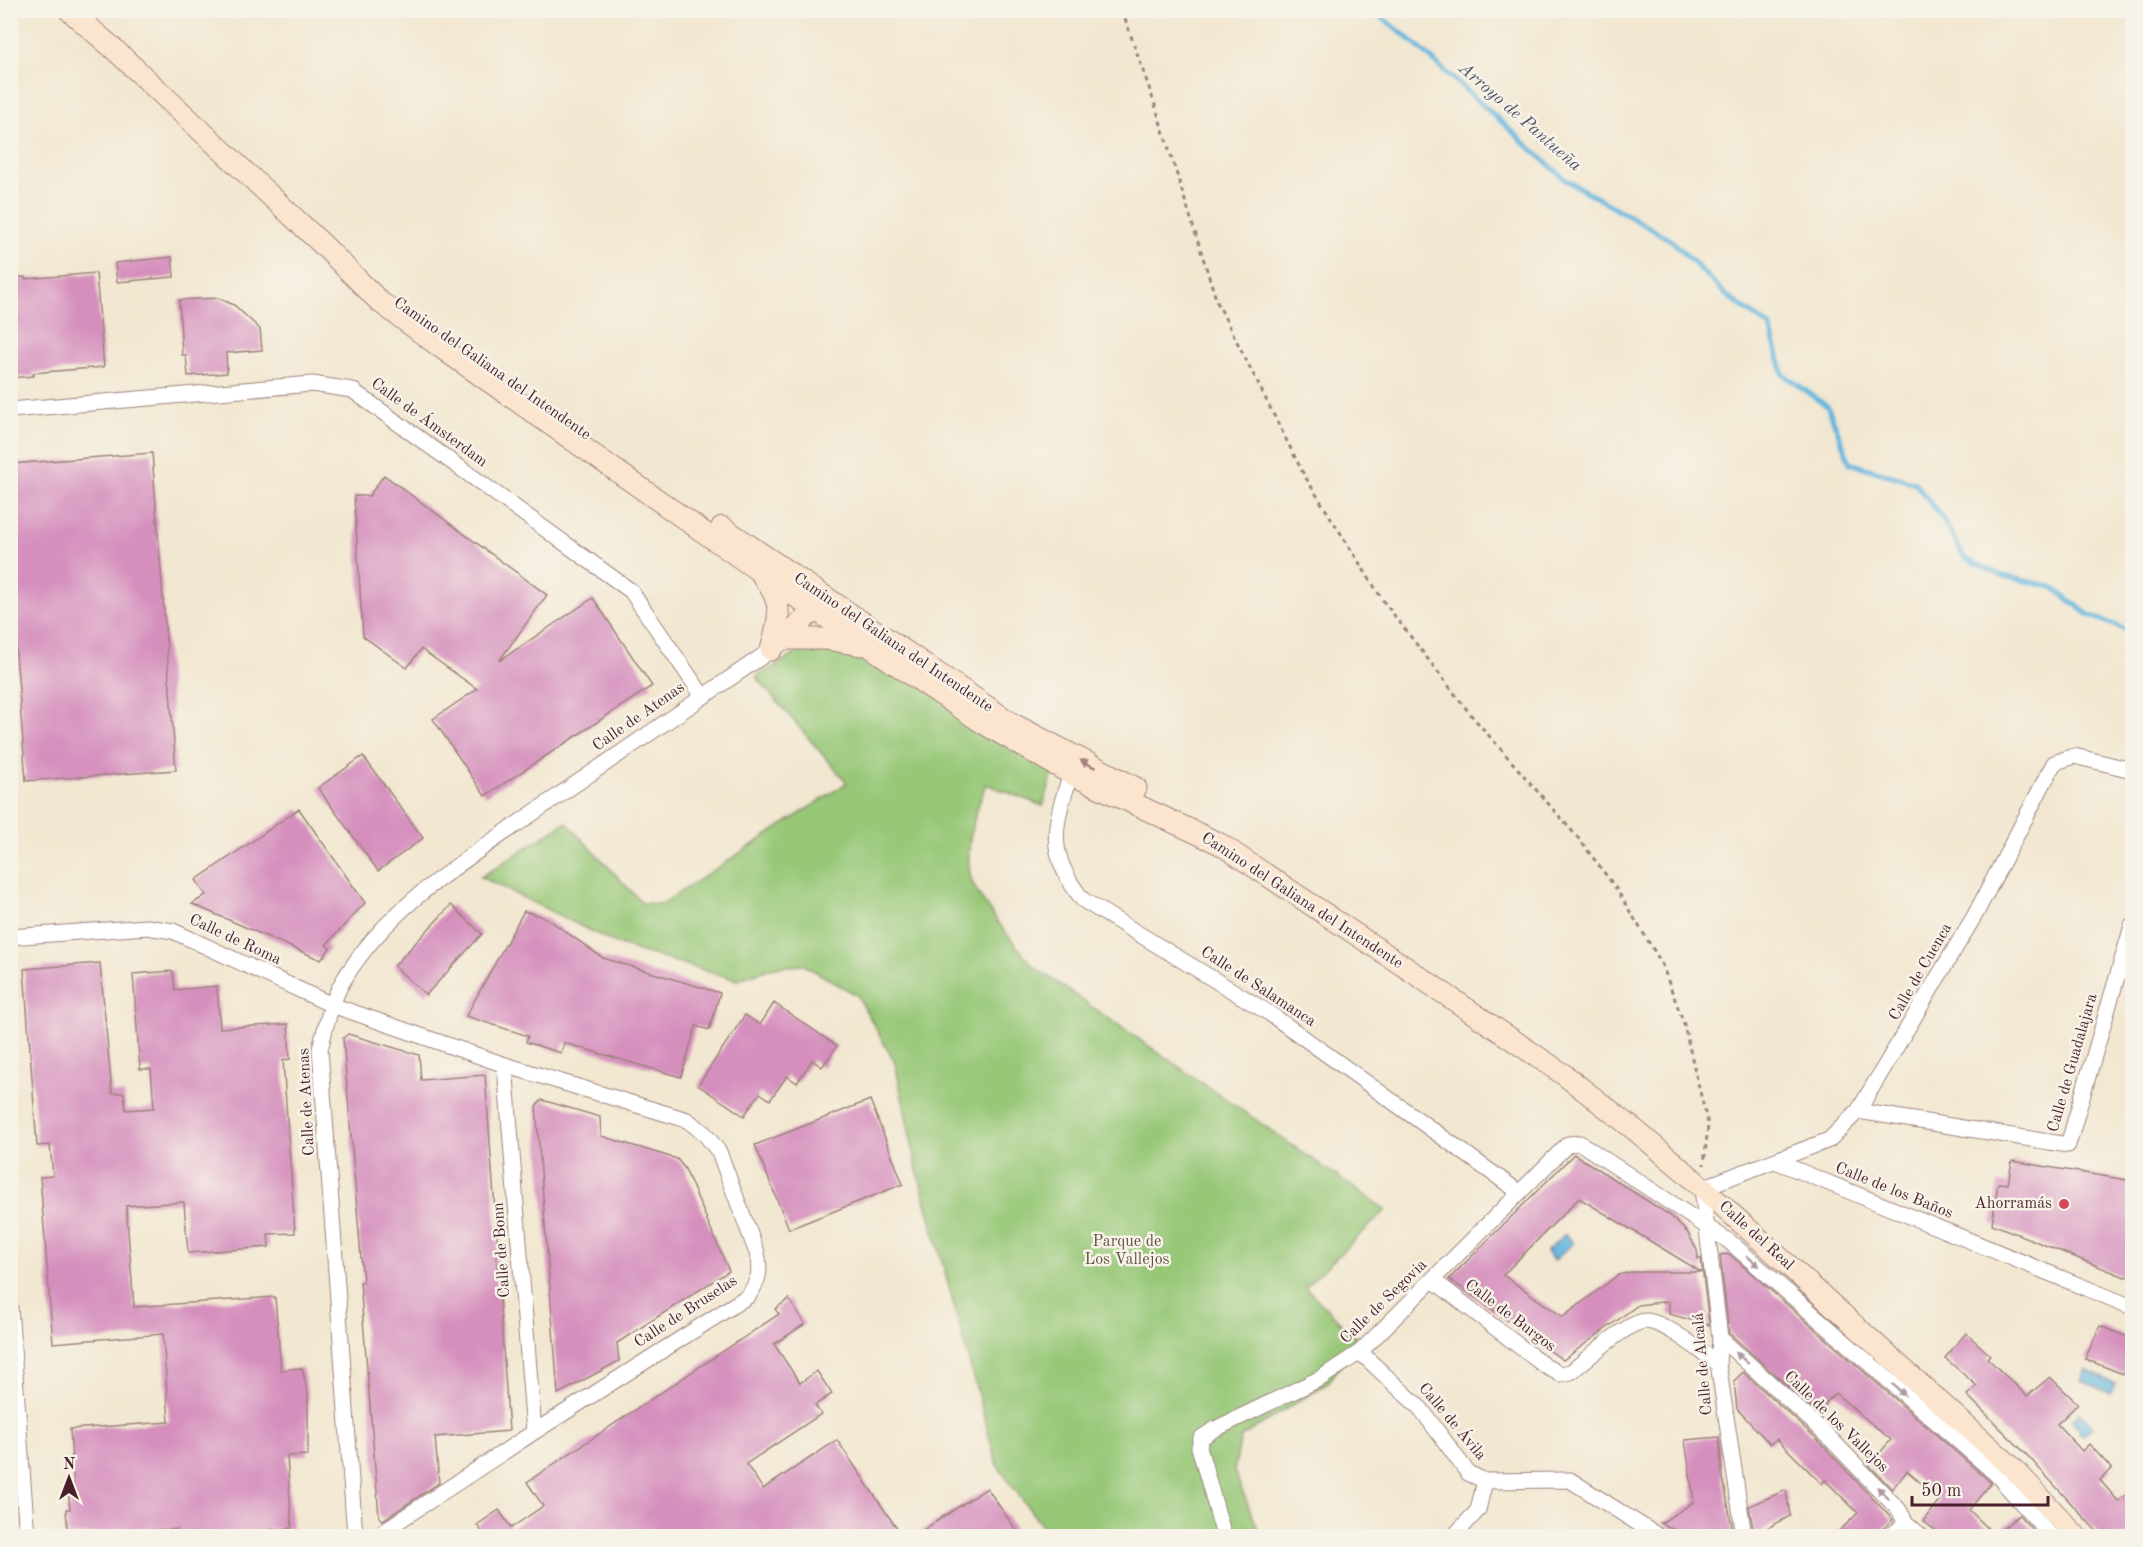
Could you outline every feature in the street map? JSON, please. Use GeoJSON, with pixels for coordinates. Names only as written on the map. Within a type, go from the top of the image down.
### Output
{"type":"FeatureCollection","features":[{"type":"Feature","properties":{"kind":"street","name":"Camino del Galiana del Intendente"},"geometry":{"type":"LineString","coordinates":[[69,10],[115,50],[323,245],[380,302],[398,316],[817,611],[983,723],[1071,774],[1220,844],[1408,969]]}},
{"type":"Feature","properties":{"kind":"street","name":"Camino del Galiana del Intendente"},"geometry":{"type":"LineString","coordinates":[[323,245],[405,310],[1011,723],[1173,806],[1226,837],[1335,912],[1408,969]]}},
{"type":"Feature","properties":{"kind":"street","name":"Calle de Ámsterdam"},"geometry":{"type":"LineString","coordinates":[[10,410],[312,384],[352,390],[631,591],[702,695]]}},
{"type":"Feature","properties":{"kind":"street"},"geometry":{"type":"LineString","coordinates":[[757,569],[771,587],[780,611],[779,645]]}},
{"type":"Feature","properties":{"kind":"street"},"geometry":{"type":"LineString","coordinates":[[788,572],[795,585],[811,598],[817,611]]}},
{"type":"Feature","properties":{"kind":"street"},"geometry":{"type":"LineString","coordinates":[[779,645],[808,614],[817,611],[833,613],[974,709],[1011,723]]}},
{"type":"Feature","properties":{"kind":"street"},"geometry":{"type":"LineString","coordinates":[[779,645],[826,639],[869,646]]}},
{"type":"Feature","properties":{"kind":"street","name":"Calle de Atenas"},"geometry":{"type":"LineString","coordinates":[[355,1536],[320,1049],[332,1005],[343,981],[368,947],[417,895],[702,695],[779,645]]}},
{"type":"Feature","properties":{"kind":"street","name":"Calle de Cuenca"},"geometry":{"type":"LineString","coordinates":[[1702,1188],[1829,1140],[1858,1111],[1975,915],[2054,763],[2074,756],[2133,770]]}},
{"type":"Feature","properties":{"kind":"street","name":"Calle de Salamanca"},"geometry":{"type":"LineString","coordinates":[[1071,774],[1058,812],[1058,859],[1068,882],[1083,900],[1269,1013],[1519,1192]]}},
{"type":"Feature","properties":{"kind":"street","name":"Calle de Guadalajara"},"geometry":{"type":"LineString","coordinates":[[1858,1111],[2068,1145],[2133,926]]}},
{"type":"Feature","properties":{"kind":"street","name":"Calle de Roma"},"geometry":{"type":"LineString","coordinates":[[10,937],[147,927],[173,931],[332,1005]]}},
{"type":"Feature","properties":{"kind":"street","name":"Calle del Real"},"geometry":{"type":"LineString","coordinates":[[1408,969],[1563,1074],[1635,1130],[2015,1470],[2076,1536]]}},
{"type":"Feature","properties":{"kind":"street","name":"Calle de Bruselas"},"geometry":{"type":"LineString","coordinates":[[332,1005],[506,1065],[687,1120],[704,1133],[719,1152],[760,1267],[757,1283],[748,1296],[376,1536]]}},
{"type":"Feature","properties":{"kind":"street","name":"Calle de Bonn"},"geometry":{"type":"LineString","coordinates":[[506,1065],[534,1432]]}},
{"type":"Feature","properties":{"kind":"street","name":"Calle de Segovia"},"geometry":{"type":"LineString","coordinates":[[1224,1536],[1199,1447],[1201,1438],[1213,1430],[1322,1378],[1360,1352],[1568,1144],[1580,1143],[1707,1226]]}},
{"type":"Feature","properties":{"kind":"street","name":"Calle de los Baños"},"geometry":{"type":"LineString","coordinates":[[1775,1161],[2133,1307]]}},
{"type":"Feature","properties":{"kind":"street","name":"Calle de Alcalá"},"geometry":{"type":"LineString","coordinates":[[1702,1188],[1720,1338],[1718,1363],[1744,1536]]}},
{"type":"Feature","properties":{"kind":"street"},"geometry":{"type":"LineString","coordinates":[[1707,1226],[1789,1291],[1929,1418],[1995,1473],[2050,1536]]}},
{"type":"Feature","properties":{"kind":"street","name":"Calle de Burgos"},"geometry":{"type":"LineString","coordinates":[[1433,1280],[1545,1366],[1560,1374],[1571,1372],[1631,1326],[1645,1320],[1658,1324],[1718,1363]]}},
{"type":"Feature","properties":{"kind":"street"},"geometry":{"type":"LineString","coordinates":[[10,1308],[27,1536]]}},
{"type":"Feature","properties":{"kind":"street","name":"Calle de los Vallejos"},"geometry":{"type":"LineString","coordinates":[[1720,1338],[1824,1432],[1899,1510],[1906,1523],[1921,1536]]}},
{"type":"Feature","properties":{"kind":"street","name":"Calle de Ávila"},"geometry":{"type":"LineString","coordinates":[[1360,1352],[1421,1409],[1468,1473],[1485,1481],[1570,1480],[1658,1536]]}},
{"type":"Feature","properties":{"kind":"street"},"geometry":{"type":"LineString","coordinates":[[1454,1536],[1478,1510],[1485,1481]]}},
{"type":"Feature","properties":{"kind":"street"},"geometry":{"type":"LineString","coordinates":[[1891,1536],[1906,1523]]}},
{"type":"Feature","properties":{"kind":"path"},"geometry":{"type":"LineString","coordinates":[[1122,10],[1155,105],[1217,302],[1304,475],[1384,602],[1471,716],[1579,839],[1616,887],[1660,962],[1683,1021],[1708,1125],[1702,1188]]}},
{"type":"Feature","properties":{"kind":"green space","name":"Parque de Los Vallejos"},"geometry":{"type":"Polygon","coordinates":[[[829,646],[861,649],[1054,770],[1043,806],[986,784],[970,840],[969,862],[973,883],[997,921],[1033,966],[1386,1210],[1305,1287],[1358,1340],[1328,1383],[1241,1437],[1234,1471],[1261,1536],[1049,1536],[997,1465],[917,1169],[895,1063],[857,995],[804,965],[774,967],[737,980],[619,945],[481,877],[566,822],[642,903],[662,904],[847,783],[756,677],[797,653],[829,646]]]}},
{"type":"Feature","properties":{"kind":"water"},"geometry":{"type":"Polygon","coordinates":[[[1565,1234],[1573,1243],[1554,1261],[1546,1252],[1565,1234]]]}},
{"type":"Feature","properties":{"kind":"water"},"geometry":{"type":"Polygon","coordinates":[[[2086,1370],[2116,1384],[2111,1394],[2081,1380],[2086,1370]]]}},
{"type":"Feature","properties":{"kind":"water"},"geometry":{"type":"Polygon","coordinates":[[[2079,1412],[2093,1427],[2083,1435],[2079,1434],[2080,1429],[2072,1419],[2079,1412]]]}},
{"type":"Feature","properties":{"kind":"building"},"geometry":{"type":"Polygon","coordinates":[[[172,257],[174,277],[117,282],[115,263],[172,257]]]}},
{"type":"Feature","properties":{"kind":"building"},"geometry":{"type":"Polygon","coordinates":[[[96,273],[104,367],[33,373],[34,376],[10,378],[10,278],[25,277],[25,279],[96,273]]]}},
{"type":"Feature","properties":{"kind":"building"},"geometry":{"type":"Polygon","coordinates":[[[218,298],[234,305],[260,329],[262,350],[226,353],[227,373],[188,376],[186,355],[182,355],[179,300],[218,298]]]}},
{"type":"Feature","properties":{"kind":"building"},"geometry":{"type":"Polygon","coordinates":[[[152,453],[176,770],[26,781],[10,574],[10,464],[152,453]]]}},
{"type":"Feature","properties":{"kind":"building"},"geometry":{"type":"Polygon","coordinates":[[[384,475],[547,595],[499,661],[593,598],[652,686],[485,796],[433,719],[477,689],[421,649],[407,668],[363,636],[354,496],[369,496],[384,475]]]}},
{"type":"Feature","properties":{"kind":"building"},"geometry":{"type":"Polygon","coordinates":[[[363,756],[423,838],[378,871],[318,788],[363,756]]]}},
{"type":"Feature","properties":{"kind":"building"},"geometry":{"type":"Polygon","coordinates":[[[299,809],[365,903],[326,945],[330,948],[321,960],[192,904],[206,895],[196,880],[299,809]]]}},
{"type":"Feature","properties":{"kind":"building"},"geometry":{"type":"Polygon","coordinates":[[[451,905],[482,934],[426,995],[394,966],[451,905]]]}},
{"type":"Feature","properties":{"kind":"building"},"geometry":{"type":"Polygon","coordinates":[[[524,911],[546,918],[603,958],[720,993],[709,1030],[696,1026],[681,1077],[564,1043],[561,1053],[526,1042],[528,1036],[466,1016],[524,911]]]}},
{"type":"Feature","properties":{"kind":"building"},"geometry":{"type":"Polygon","coordinates":[[[100,963],[112,1093],[124,1093],[126,1110],[154,1108],[151,1069],[140,1069],[133,974],[173,971],[175,990],[217,986],[220,1028],[288,1024],[290,1059],[283,1060],[295,1233],[268,1234],[269,1247],[188,1253],[184,1202],[126,1206],[134,1307],[275,1297],[281,1370],[302,1368],[308,1394],[308,1455],[287,1456],[292,1528],[178,1536],[177,1529],[68,1536],[66,1509],[70,1509],[68,1490],[74,1490],[70,1429],[169,1422],[163,1334],[53,1343],[40,1177],[53,1176],[50,1145],[37,1146],[24,969],[100,963]]]}},
{"type":"Feature","properties":{"kind":"building"},"geometry":{"type":"Polygon","coordinates":[[[774,1003],[837,1046],[822,1067],[812,1060],[797,1083],[787,1076],[770,1100],[760,1093],[744,1116],[698,1085],[745,1015],[760,1025],[774,1003]]]}},
{"type":"Feature","properties":{"kind":"building"},"geometry":{"type":"Polygon","coordinates":[[[348,1034],[419,1055],[421,1080],[485,1075],[498,1250],[496,1250],[509,1431],[435,1437],[439,1483],[383,1520],[379,1517],[360,1282],[363,1282],[343,1038],[348,1034]]]}},
{"type":"Feature","properties":{"kind":"building"},"geometry":{"type":"Polygon","coordinates":[[[542,1100],[600,1117],[601,1136],[677,1159],[685,1169],[729,1271],[617,1343],[619,1361],[558,1394],[536,1106],[542,1100]]]}},
{"type":"Feature","properties":{"kind":"building"},"geometry":{"type":"Polygon","coordinates":[[[870,1100],[903,1184],[789,1229],[755,1145],[870,1100]]]}},
{"type":"Feature","properties":{"kind":"building"},"geometry":{"type":"Polygon","coordinates":[[[1574,1154],[1668,1214],[1687,1232],[1697,1250],[1698,1259],[1701,1258],[1709,1325],[1669,1314],[1669,1301],[1638,1305],[1563,1360],[1449,1279],[1574,1154]],[[1579,1198],[1503,1275],[1563,1317],[1618,1275],[1631,1272],[1701,1272],[1579,1198]]]}},
{"type":"Feature","properties":{"kind":"building","name":"Ahorramás"},"geometry":{"type":"Polygon","coordinates":[[[2012,1161],[2133,1181],[2133,1276],[2125,1277],[1992,1224],[1998,1183],[2008,1184],[2012,1161]]]}},
{"type":"Feature","properties":{"kind":"building"},"geometry":{"type":"Polygon","coordinates":[[[1729,1254],[1991,1483],[1969,1510],[1995,1535],[2019,1515],[2038,1536],[1943,1536],[1923,1521],[1940,1499],[1907,1471],[1892,1489],[1869,1465],[1891,1440],[1835,1393],[1817,1413],[1729,1333],[1720,1255],[1729,1254]]]}},
{"type":"Feature","properties":{"kind":"building"},"geometry":{"type":"Polygon","coordinates":[[[789,1299],[805,1324],[774,1344],[800,1383],[817,1371],[832,1394],[815,1405],[821,1414],[746,1464],[763,1489],[837,1440],[902,1536],[485,1536],[477,1525],[499,1510],[511,1528],[543,1506],[527,1482],[779,1314],[775,1309],[789,1299]]]}},
{"type":"Feature","properties":{"kind":"building"},"geometry":{"type":"Polygon","coordinates":[[[2100,1326],[2133,1339],[2133,1352],[2123,1374],[2085,1359],[2100,1326]]]}},
{"type":"Feature","properties":{"kind":"building"},"geometry":{"type":"Polygon","coordinates":[[[1966,1333],[1990,1355],[1987,1358],[2027,1396],[2050,1377],[2078,1404],[2057,1424],[2082,1451],[2089,1444],[2112,1469],[2100,1480],[2118,1501],[2133,1489],[2133,1536],[2101,1536],[2025,1453],[1967,1395],[1977,1386],[1945,1358],[1966,1333]]]}},
{"type":"Feature","properties":{"kind":"building"},"geometry":{"type":"Polygon","coordinates":[[[1743,1372],[1817,1439],[1893,1520],[1875,1536],[1834,1536],[1858,1513],[1825,1480],[1822,1484],[1777,1439],[1770,1444],[1737,1409],[1734,1381],[1743,1372]]]}},
{"type":"Feature","properties":{"kind":"building"},"geometry":{"type":"Polygon","coordinates":[[[1719,1437],[1722,1473],[1734,1536],[1685,1536],[1661,1523],[1694,1502],[1685,1440],[1719,1437]]]}},
{"type":"Feature","properties":{"kind":"building"},"geometry":{"type":"Polygon","coordinates":[[[987,1488],[1020,1536],[914,1536],[940,1519],[987,1488]]]}},
{"type":"Feature","properties":{"kind":"building"},"geometry":{"type":"Polygon","coordinates":[[[1786,1490],[1790,1516],[1754,1535],[1749,1506],[1786,1490]]]}},
{"type":"Feature","properties":{"kind":"waterway","name":"Arroyo de Pantueña"},"geometry":{"type":"LineString","coordinates":[[1363,10],[1377,14],[1406,36],[1566,180],[1671,240],[1726,295],[1770,327],[1783,374],[1828,407],[1850,463],[1915,483],[1942,518],[1965,558],[2000,575],[2052,587],[2089,615],[2132,632]]}},
{"type":"Feature","properties":{"kind":"place","name":"Ahorramás"},"geometry":{"type":"Point","coordinates":[2064,1204]}}]}
